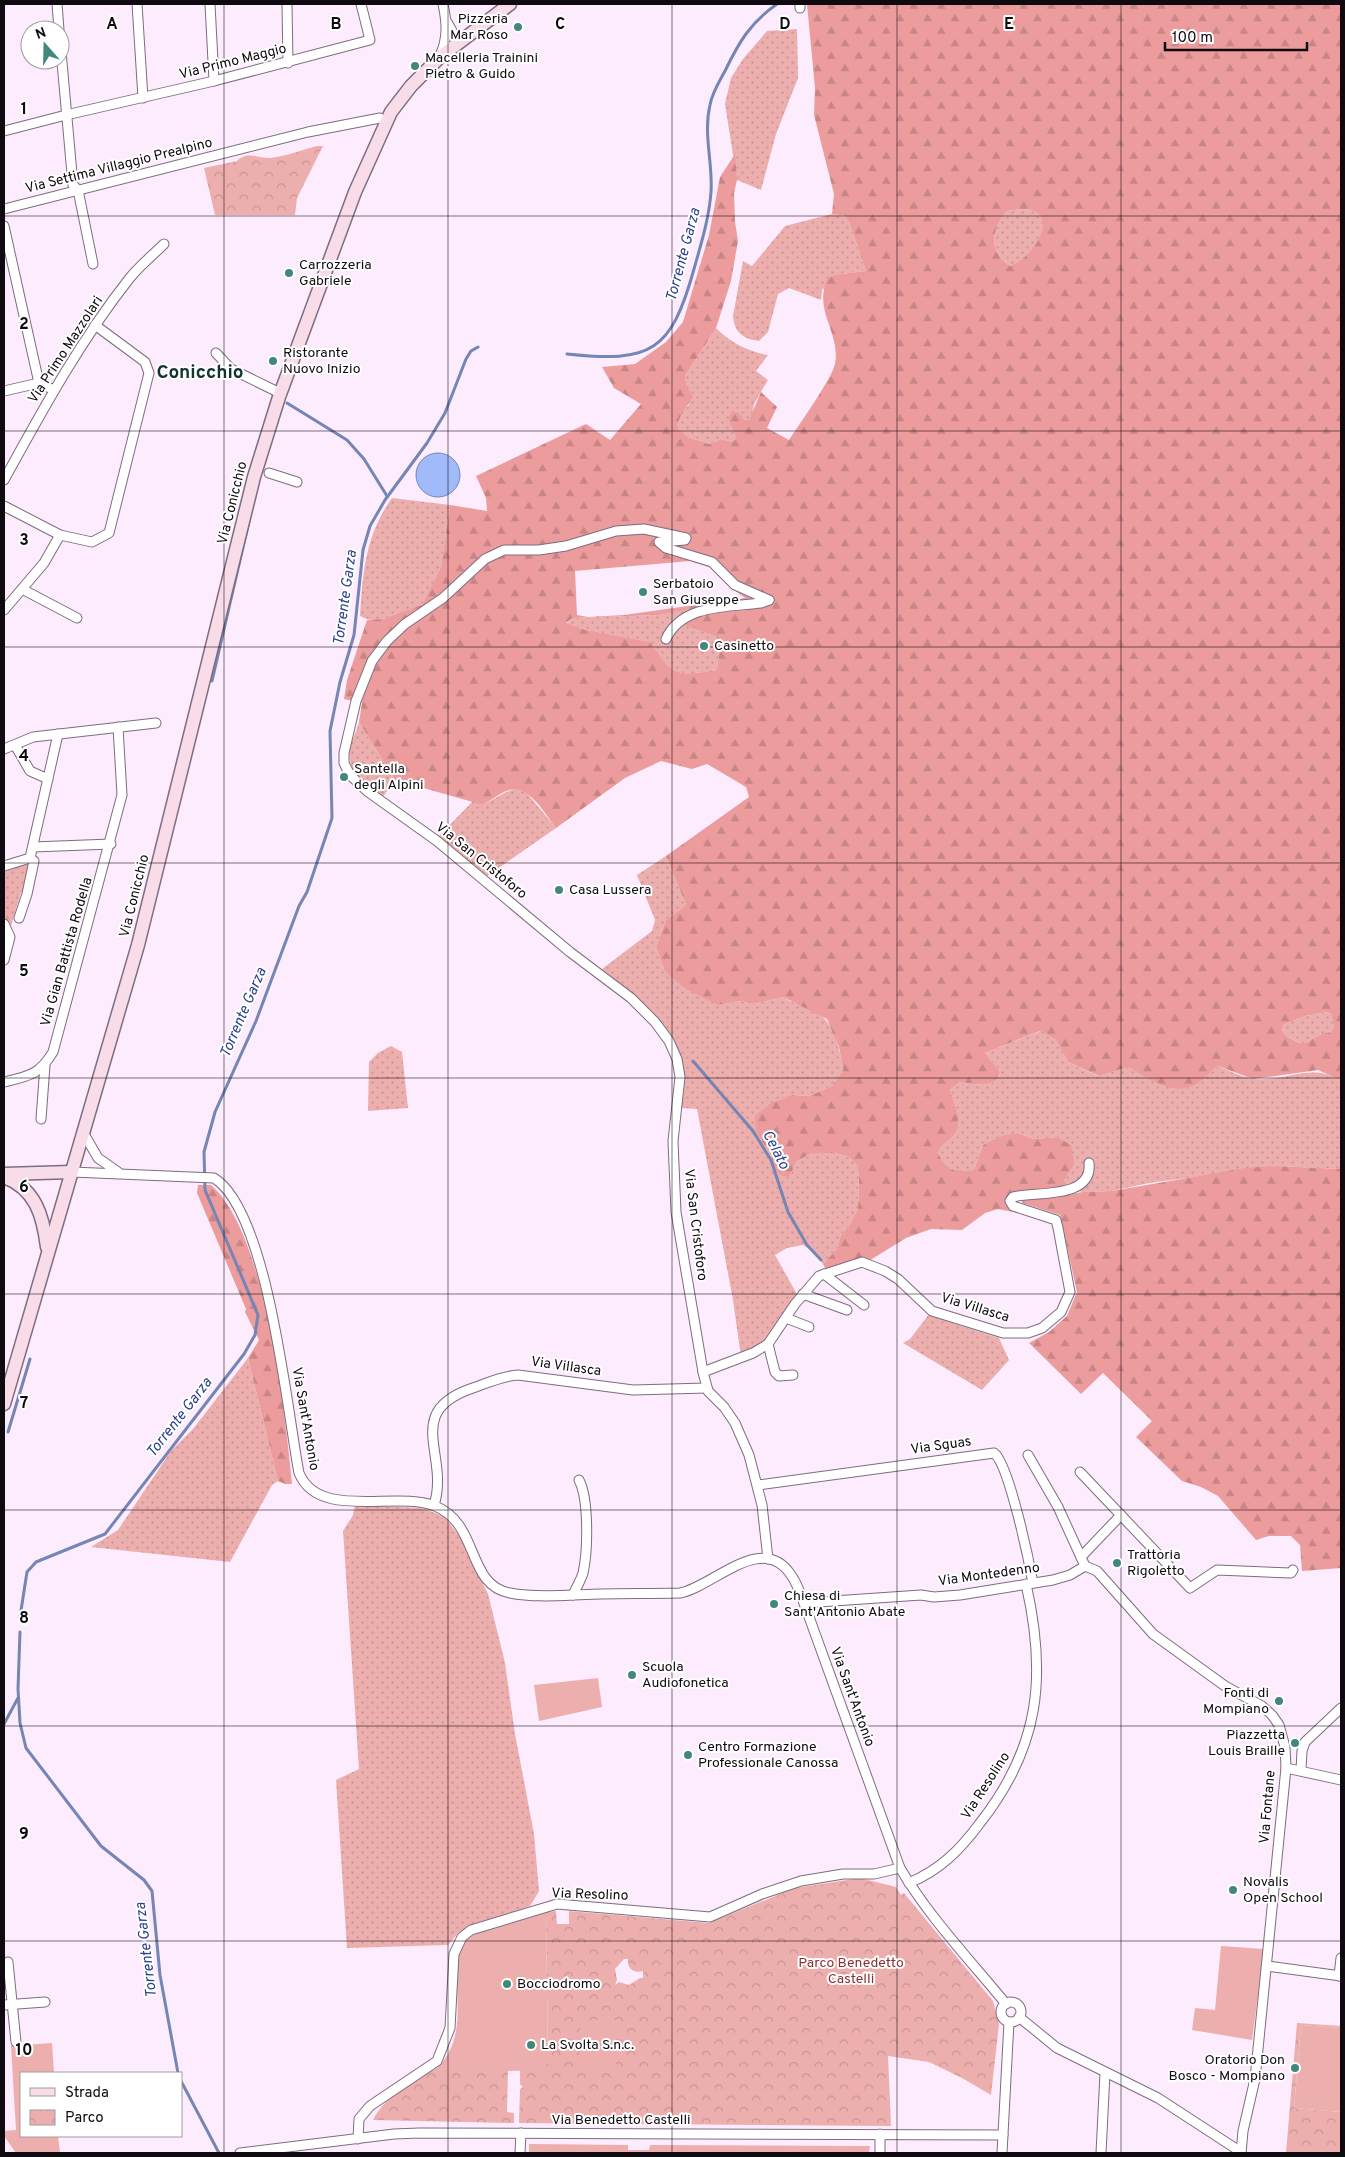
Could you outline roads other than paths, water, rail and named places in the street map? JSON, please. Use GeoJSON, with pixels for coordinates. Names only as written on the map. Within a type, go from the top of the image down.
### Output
{"type":"FeatureCollection","features":[{"type":"Feature","properties":{"kind":"main road","name":"Via Conicchio"},"geometry":{"type":"LineString","coordinates":[[4,1404],[138,945],[256,469],[280,393],[383,120],[405,92],[440,57],[461,39],[510,4]]}},
{"type":"Feature","properties":{"kind":"main road"},"geometry":{"type":"LineString","coordinates":[[4,1176],[72,1172]]}},
{"type":"Feature","properties":{"kind":"main road"},"geometry":{"type":"LineString","coordinates":[[4,1176],[26,1190],[39,1208],[48,1252]]}},
{"type":"Feature","properties":{"kind":"street"},"geometry":{"type":"LineString","coordinates":[[57,4],[58,20]]}},
{"type":"Feature","properties":{"kind":"street"},"geometry":{"type":"LineString","coordinates":[[137,4],[142,98]]}},
{"type":"Feature","properties":{"kind":"street"},"geometry":{"type":"LineString","coordinates":[[210,4],[214,82]]}},
{"type":"Feature","properties":{"kind":"street"},"geometry":{"type":"LineString","coordinates":[[287,4],[288,63]]}},
{"type":"Feature","properties":{"kind":"street","name":"Via Primo Maggio"},"geometry":{"type":"LineString","coordinates":[[4,131],[214,82],[370,40],[361,4]]}},
{"type":"Feature","properties":{"kind":"street"},"geometry":{"type":"LineString","coordinates":[[440,57],[446,43],[447,22],[443,4]]}},
{"type":"Feature","properties":{"kind":"street"},"geometry":{"type":"LineString","coordinates":[[447,22],[453,33],[461,39]]}},
{"type":"Feature","properties":{"kind":"street"},"geometry":{"type":"LineString","coordinates":[[62,70],[73,185],[78,190],[93,264]]}},
{"type":"Feature","properties":{"kind":"street","name":"Via Settima Villaggio Prealpino"},"geometry":{"type":"LineString","coordinates":[[4,209],[308,132],[383,120]]}},
{"type":"Feature","properties":{"kind":"street"},"geometry":{"type":"LineString","coordinates":[[4,226],[39,383]]}},
{"type":"Feature","properties":{"kind":"street","name":"Via Primo Mazzolari"},"geometry":{"type":"LineString","coordinates":[[4,480],[54,390],[95,325],[130,278],[164,244]]}},
{"type":"Feature","properties":{"kind":"street"},"geometry":{"type":"LineString","coordinates":[[4,506],[60,535],[92,542],[109,534],[149,373],[145,362],[95,325]]}},
{"type":"Feature","properties":{"kind":"street"},"geometry":{"type":"LineString","coordinates":[[216,353],[230,369],[280,393]]}},
{"type":"Feature","properties":{"kind":"street"},"geometry":{"type":"LineString","coordinates":[[4,391],[39,383],[54,390]]}},
{"type":"Feature","properties":{"kind":"street"},"geometry":{"type":"LineString","coordinates":[[256,469],[270,470],[297,482]]}},
{"type":"Feature","properties":{"kind":"street","name":"Via San Cristoforo"},"geometry":{"type":"LineString","coordinates":[[666,639],[670,628],[706,608],[761,603],[769,600],[735,585],[712,562],[666,548],[659,542],[685,540],[686,538],[644,529],[616,531],[566,546],[539,550],[504,550],[485,559],[443,598],[405,624],[387,640],[363,679],[352,714],[344,753],[344,763],[350,775],[367,791],[438,841],[570,952],[631,998],[656,1022],[669,1041],[677,1059],[680,1077],[673,1141],[676,1212],[703,1372],[707,1388],[739,1428],[749,1455],[758,1485],[768,1559]]}},
{"type":"Feature","properties":{"kind":"street"},"geometry":{"type":"LineString","coordinates":[[4,610],[44,563],[60,535]]}},
{"type":"Feature","properties":{"kind":"street"},"geometry":{"type":"LineString","coordinates":[[22,589],[77,618]]}},
{"type":"Feature","properties":{"kind":"street"},"geometry":{"type":"LineString","coordinates":[[4,749],[33,737],[156,723]]}},
{"type":"Feature","properties":{"kind":"street","name":"Via Gian Battista Rodella"},"geometry":{"type":"LineString","coordinates":[[41,1119],[45,1065],[53,1052],[111,844],[122,795],[118,727]]}},
{"type":"Feature","properties":{"kind":"street"},"geometry":{"type":"LineString","coordinates":[[30,858],[58,734]]}},
{"type":"Feature","properties":{"kind":"street"},"geometry":{"type":"LineString","coordinates":[[15,745],[30,771],[48,779]]}},
{"type":"Feature","properties":{"kind":"street"},"geometry":{"type":"LineString","coordinates":[[32,847],[111,844]]}},
{"type":"Feature","properties":{"kind":"street"},"geometry":{"type":"LineString","coordinates":[[4,866],[30,858]]}},
{"type":"Feature","properties":{"kind":"street"},"geometry":{"type":"LineString","coordinates":[[19,918],[31,878],[34,861],[30,858]]}},
{"type":"Feature","properties":{"kind":"street"},"geometry":{"type":"LineString","coordinates":[[4,924],[10,937],[4,960]]}},
{"type":"Feature","properties":{"kind":"street"},"geometry":{"type":"LineString","coordinates":[[4,1082],[28,1076],[45,1065]]}},
{"type":"Feature","properties":{"kind":"street"},"geometry":{"type":"LineString","coordinates":[[84,1134],[98,1158],[120,1174]]}},
{"type":"Feature","properties":{"kind":"street","name":"Via Villasca"},"geometry":{"type":"LineString","coordinates":[[703,1372],[754,1353],[768,1344],[818,1276],[862,1262],[885,1271],[898,1280],[932,1311],[1003,1333],[1028,1333],[1042,1328],[1061,1312],[1070,1292],[1056,1220],[1013,1206],[1010,1201],[1013,1197],[1024,1194],[1040,1195],[1075,1188],[1084,1182],[1089,1169],[1089,1163]]}},
{"type":"Feature","properties":{"kind":"street","name":"Via Sant'Antonio"},"geometry":{"type":"LineString","coordinates":[[72,1172],[214,1178],[230,1193],[239,1210],[262,1268],[288,1396],[297,1464],[304,1483],[314,1493],[334,1499],[417,1501],[434,1505],[451,1516],[460,1525],[468,1538],[483,1577],[493,1586],[510,1593],[573,1595],[687,1592],[738,1564],[756,1559],[768,1559],[787,1570],[804,1603],[900,1868],[908,1883],[1006,2004]]}},
{"type":"Feature","properties":{"kind":"street"},"geometry":{"type":"LineString","coordinates":[[824,1274],[864,1306]]}},
{"type":"Feature","properties":{"kind":"street"},"geometry":{"type":"LineString","coordinates":[[803,1294],[847,1310]]}},
{"type":"Feature","properties":{"kind":"street"},"geometry":{"type":"LineString","coordinates":[[786,1318],[809,1328]]}},
{"type":"Feature","properties":{"kind":"street"},"geometry":{"type":"LineString","coordinates":[[768,1344],[776,1372],[779,1376],[793,1374]]}},
{"type":"Feature","properties":{"kind":"street","name":"Via Villasca"},"geometry":{"type":"LineString","coordinates":[[434,1505],[438,1488],[433,1425],[437,1411],[451,1396],[504,1377],[518,1375],[633,1390],[707,1388]]}},
{"type":"Feature","properties":{"kind":"street","name":"Via Sguas"},"geometry":{"type":"LineString","coordinates":[[758,1485],[994,1453],[999,1459],[1014,1503],[1030,1583]]}},
{"type":"Feature","properties":{"kind":"street","name":"Via Fontane"},"geometry":{"type":"LineString","coordinates":[[1028,1455],[1058,1507],[1083,1562],[1096,1571],[1153,1634],[1225,1686],[1262,1706],[1279,1725],[1285,1747],[1286,1768],[1255,2079],[1241,2152]]}},
{"type":"Feature","properties":{"kind":"street"},"geometry":{"type":"LineString","coordinates":[[1080,1472],[1190,1588],[1217,1570],[1291,1573],[1293,1570]]}},
{"type":"Feature","properties":{"kind":"street"},"geometry":{"type":"LineString","coordinates":[[573,1595],[583,1574],[586,1529],[584,1490],[581,1478]]}},
{"type":"Feature","properties":{"kind":"street"},"geometry":{"type":"LineString","coordinates":[[1083,1562],[1121,1515]]}},
{"type":"Feature","properties":{"kind":"street","name":"Via Montedenno"},"geometry":{"type":"LineString","coordinates":[[804,1603],[921,1595],[934,1597],[1030,1583],[1070,1575],[1083,1562]]}},
{"type":"Feature","properties":{"kind":"street"},"geometry":{"type":"LineString","coordinates":[[583,1574],[590,1594]]}},
{"type":"Feature","properties":{"kind":"street","name":"Via Resolino"},"geometry":{"type":"LineString","coordinates":[[908,1883],[940,1866],[960,1849],[999,1798],[1024,1751],[1034,1709],[1036,1658],[1030,1583]]}},
{"type":"Feature","properties":{"kind":"street"},"geometry":{"type":"LineString","coordinates":[[1301,1770],[1302,1751],[1305,1742],[1341,1708]]}},
{"type":"Feature","properties":{"kind":"street"},"geometry":{"type":"LineString","coordinates":[[1286,1768],[1341,1780]]}},
{"type":"Feature","properties":{"kind":"street","name":"Via Resolino"},"geometry":{"type":"LineString","coordinates":[[358,2138],[359,2119],[370,2106],[437,2061],[450,2028],[455,1948],[467,1933],[542,1907],[557,1904],[710,1917],[768,1892],[801,1881],[843,1874],[874,1874],[900,1868]]}},
{"type":"Feature","properties":{"kind":"street"},"geometry":{"type":"LineString","coordinates":[[1266,1966],[1340,1976],[1341,1958]]}},
{"type":"Feature","properties":{"kind":"street"},"geometry":{"type":"LineString","coordinates":[[8,1962],[8,2005],[16,2042]]}},
{"type":"Feature","properties":{"kind":"street"},"geometry":{"type":"LineString","coordinates":[[8,2005],[45,2002]]}},
{"type":"Feature","properties":{"kind":"street","name":"Via Sant'Antonio"},"geometry":{"type":"LineString","coordinates":[[1006,2004],[1016,2004],[1020,2010],[1020,2017],[1057,2048],[1158,2098],[1241,2152]]}},
{"type":"Feature","properties":{"kind":"street","name":"Via Sant'Antonio"},"geometry":{"type":"LineString","coordinates":[[1006,2004],[1001,2012],[1003,2019],[1009,2022]]}},
{"type":"Feature","properties":{"kind":"street"},"geometry":{"type":"LineString","coordinates":[[1002,2153],[1009,2022],[1020,2017]]}},
{"type":"Feature","properties":{"kind":"street"},"geometry":{"type":"LineString","coordinates":[[1101,2153],[1105,2073]]}},
{"type":"Feature","properties":{"kind":"street","name":"Via Benedetto Castelli"},"geometry":{"type":"LineString","coordinates":[[240,2153],[411,2133],[1003,2135]]}},
{"type":"Feature","properties":{"kind":"street"},"geometry":{"type":"LineString","coordinates":[[520,2153],[521,2133]]}},
{"type":"Feature","properties":{"kind":"street"},"geometry":{"type":"LineString","coordinates":[[880,2134],[880,2153]]}},
{"type":"Feature","properties":{"kind":"water"},"geometry":{"type":"Polygon","coordinates":[[[438,453],[450,457],[456,463],[460,475],[456,487],[450,493],[438,497],[426,493],[420,487],[416,475],[420,463],[426,457],[438,453]]]}},
{"type":"Feature","properties":{"kind":"waterway","name":"Torrente Garza"},"geometry":{"type":"LineString","coordinates":[[567,354],[619,356],[638,353],[653,346],[666,335],[676,319],[694,269],[708,212],[711,181],[707,127],[712,96],[746,34],[759,18],[777,4]]}},
{"type":"Feature","properties":{"kind":"waterway","name":"Torrente Garza"},"geometry":{"type":"LineString","coordinates":[[20,1617],[27,1572],[36,1562],[105,1534],[244,1354],[255,1335],[258,1315],[205,1190],[204,1152],[215,1112],[256,1021],[299,906],[307,892],[332,818],[330,731],[340,682],[354,635],[363,550],[370,526],[385,500],[427,443],[445,413],[466,359],[471,351],[478,347]]}},
{"type":"Feature","properties":{"kind":"waterway"},"geometry":{"type":"LineString","coordinates":[[287,403],[347,440],[364,459],[387,496]]}},
{"type":"Feature","properties":{"kind":"waterway"},"geometry":{"type":"LineString","coordinates":[[212,681],[250,517]]}},
{"type":"Feature","properties":{"kind":"waterway","name":"Celato"},"geometry":{"type":"LineString","coordinates":[[693,1061],[753,1131],[771,1160],[788,1212],[807,1245],[821,1260]]}},
{"type":"Feature","properties":{"kind":"waterway"},"geometry":{"type":"LineString","coordinates":[[8,1432],[30,1359]]}},
{"type":"Feature","properties":{"kind":"waterway","name":"Torrente Garza"},"geometry":{"type":"LineString","coordinates":[[20,1632],[18,1689],[20,1723],[26,1748],[101,1846],[144,1880],[152,1891],[160,1975],[178,2072]]}},
{"type":"Feature","properties":{"kind":"waterway"},"geometry":{"type":"LineString","coordinates":[[4,1724],[18,1698]]}},
{"type":"Feature","properties":{"kind":"waterway","name":"Torrente Garza"},"geometry":{"type":"LineString","coordinates":[[182,2083],[219,2153]]}},
{"type":"Feature","properties":{"kind":"place","name":"Pizzeria Mar Roso"},"geometry":{"type":"Point","coordinates":[518,27]}},
{"type":"Feature","properties":{"kind":"place","name":"Macelleria Trainini Pietro & Guido"},"geometry":{"type":"Point","coordinates":[415,66]}},
{"type":"Feature","properties":{"kind":"place","name":"Carrozzeria Gabriele"},"geometry":{"type":"Point","coordinates":[289,273]}},
{"type":"Feature","properties":{"kind":"place","name":"Ristorante Nuovo Inizio"},"geometry":{"type":"Point","coordinates":[273,361]}},
{"type":"Feature","properties":{"kind":"place","name":"Serbatoio San Giuseppe"},"geometry":{"type":"Point","coordinates":[643,592]}},
{"type":"Feature","properties":{"kind":"place","name":"Casinetto"},"geometry":{"type":"Point","coordinates":[704,646]}},
{"type":"Feature","properties":{"kind":"place","name":"Santella degli Alpini"},"geometry":{"type":"Point","coordinates":[344,777]}},
{"type":"Feature","properties":{"kind":"place","name":"Casa Lussera"},"geometry":{"type":"Point","coordinates":[559,890]}},
{"type":"Feature","properties":{"kind":"place","name":"Trattoria Rigoletto"},"geometry":{"type":"Point","coordinates":[1117,1563]}},
{"type":"Feature","properties":{"kind":"place","name":"Chiesa di Sant'Antonio Abate"},"geometry":{"type":"Point","coordinates":[774,1604]}},
{"type":"Feature","properties":{"kind":"place","name":"Scuola Audiofonetica"},"geometry":{"type":"Point","coordinates":[632,1675]}},
{"type":"Feature","properties":{"kind":"place","name":"Fonti di Mompiano"},"geometry":{"type":"Point","coordinates":[1279,1701]}},
{"type":"Feature","properties":{"kind":"place","name":"Piazzetta Louis Braille"},"geometry":{"type":"Point","coordinates":[1295,1743]}},
{"type":"Feature","properties":{"kind":"place","name":"Centro Formazione Professionale Canossa"},"geometry":{"type":"Point","coordinates":[688,1755]}},
{"type":"Feature","properties":{"kind":"place","name":"Novalis Open School"},"geometry":{"type":"Point","coordinates":[1233,1890]}},
{"type":"Feature","properties":{"kind":"place","name":"Bocciodromo"},"geometry":{"type":"Point","coordinates":[507,1984]}},
{"type":"Feature","properties":{"kind":"place","name":"La Svolta S.n.c."},"geometry":{"type":"Point","coordinates":[531,2045]}},
{"type":"Feature","properties":{"kind":"place","name":"Oratorio Don Bosco - Mompiano"},"geometry":{"type":"Point","coordinates":[1295,2068]}},
{"type":"Feature","properties":{"kind":"district","name":"Conicchio"},"geometry":{"type":"Point","coordinates":[200,373]}},
{"type":"Feature","properties":{"kind":"park label","name":"Parco Benedetto Castelli"},"geometry":{"type":"Point","coordinates":[851,1972]}}]}
